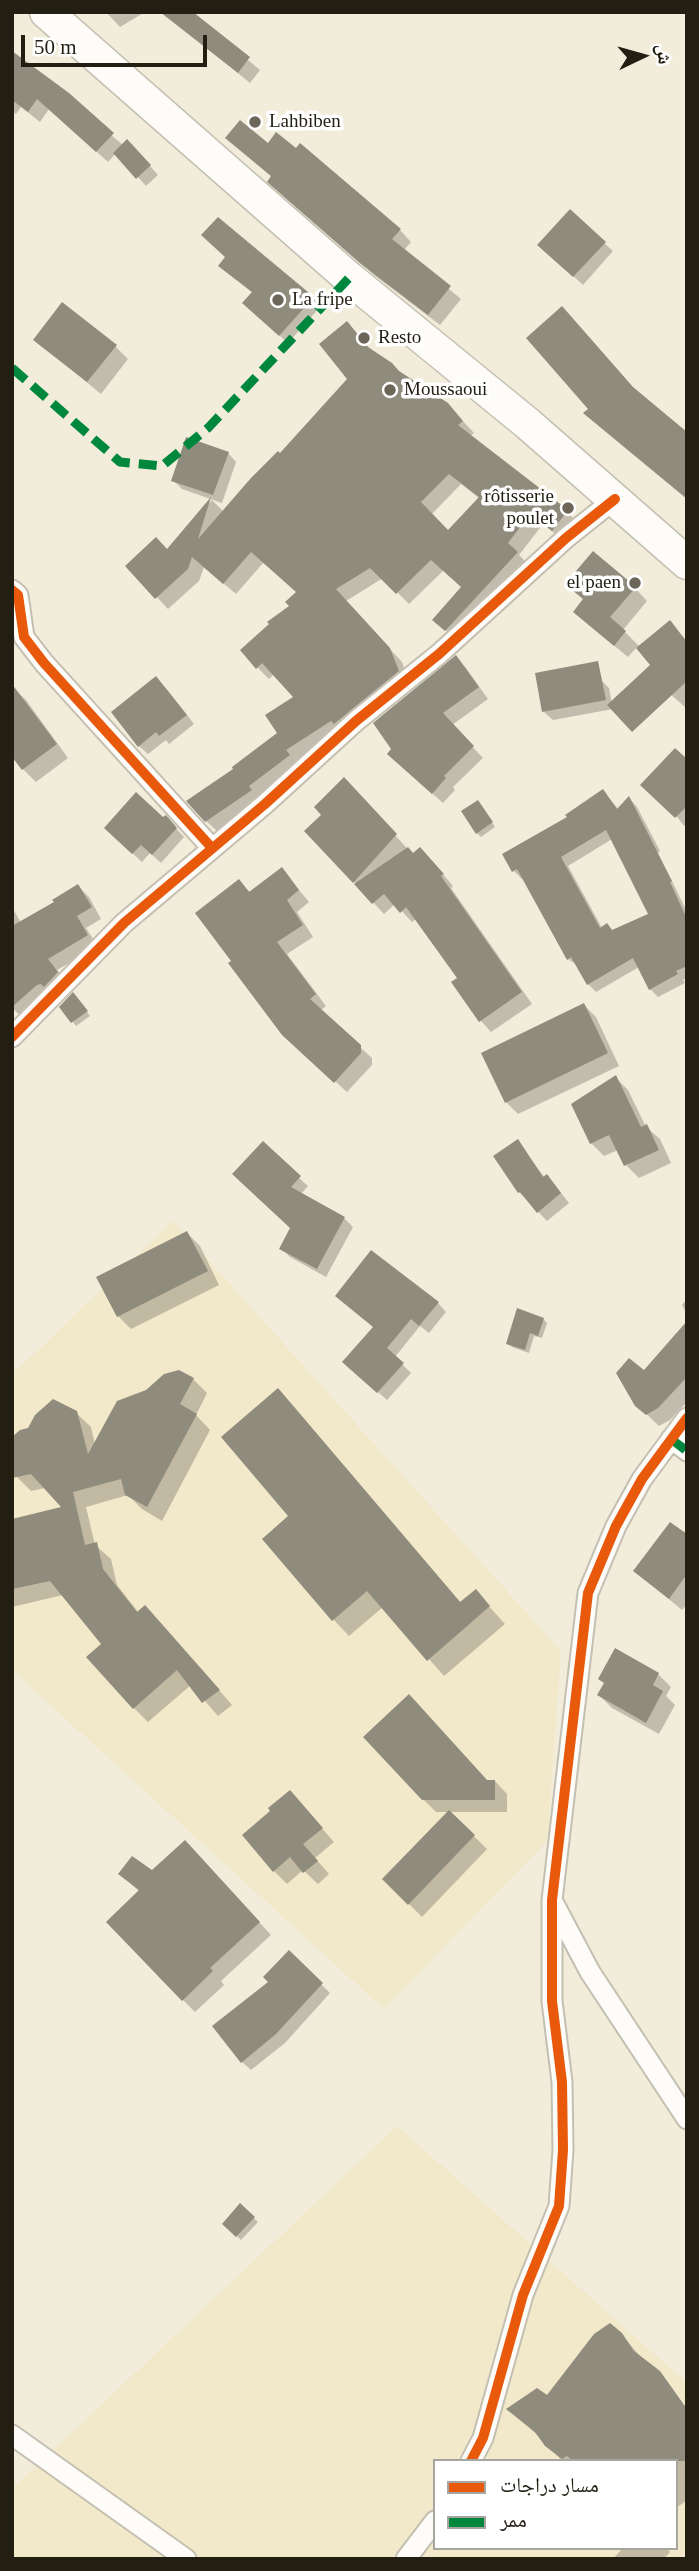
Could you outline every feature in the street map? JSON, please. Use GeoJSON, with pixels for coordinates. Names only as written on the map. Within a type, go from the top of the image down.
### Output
{"type":"FeatureCollection","features":[{"type":"Feature","properties":{"kind":"main road"},"geometry":{"type":"LineString","coordinates":[[46,12],[349,278],[527,423],[687,562]]}},
{"type":"Feature","properties":{"kind":"street"},"geometry":{"type":"LineString","coordinates":[[12,1037],[124,923],[265,804],[356,721],[439,654],[566,538],[615,499]]}},
{"type":"Feature","properties":{"kind":"street"},"geometry":{"type":"LineString","coordinates":[[12,590],[18,595],[24,637],[37,654],[212,848]]}},
{"type":"Feature","properties":{"kind":"street"},"geometry":{"type":"LineString","coordinates":[[472,2459],[483,2438],[523,2294],[559,2206],[563,2150],[562,2082],[552,2001],[552,1900],[588,1592],[616,1526],[642,1479],[687,1418]]}},
{"type":"Feature","properties":{"kind":"street"},"geometry":{"type":"LineString","coordinates":[[671,1439],[687,1451]]}},
{"type":"Feature","properties":{"kind":"street"},"geometry":{"type":"LineString","coordinates":[[552,1900],[590,1972],[687,2119]]}},
{"type":"Feature","properties":{"kind":"street"},"geometry":{"type":"LineString","coordinates":[[12,2435],[186,2559]]}},
{"type":"Feature","properties":{"kind":"street"},"geometry":{"type":"LineString","coordinates":[[405,2559],[433,2524]]}},
{"type":"Feature","properties":{"kind":"shaded area"},"geometry":{"type":"Polygon","coordinates":[[[173,1221],[561,1651],[547,1841],[384,2009],[12,1670],[12,1375],[173,1221]]]}},
{"type":"Feature","properties":{"kind":"shaded area"},"geometry":{"type":"Polygon","coordinates":[[[397,2126],[687,2383],[687,2559],[12,2559],[12,2489],[397,2126]]]}},
{"type":"Feature","properties":{"kind":"building"},"geometry":{"type":"Polygon","coordinates":[[[160,12],[193,12],[250,57],[238,73],[160,12]]]}},
{"type":"Feature","properties":{"kind":"building"},"geometry":{"type":"Polygon","coordinates":[[[12,51],[69,93],[114,133],[96,152],[37,99],[28,112],[12,100],[12,51]]]}},
{"type":"Feature","properties":{"kind":"building"},"geometry":{"type":"Polygon","coordinates":[[[240,120],[268,143],[276,132],[296,148],[300,143],[401,229],[392,239],[451,286],[428,315],[361,264],[267,182],[271,176],[225,138],[240,120]]]}},
{"type":"Feature","properties":{"kind":"building"},"geometry":{"type":"Polygon","coordinates":[[[127,139],[151,165],[136,179],[113,153],[127,139]]]}},
{"type":"Feature","properties":{"kind":"building"},"geometry":{"type":"Polygon","coordinates":[[[570,209],[606,242],[573,277],[537,245],[570,209]]]}},
{"type":"Feature","properties":{"kind":"building"},"geometry":{"type":"Polygon","coordinates":[[[218,217],[314,297],[279,336],[242,303],[252,292],[218,266],[225,257],[201,235],[218,217]]]}},
{"type":"Feature","properties":{"kind":"building"},"geometry":{"type":"Polygon","coordinates":[[[62,302],[117,345],[87,382],[33,340],[62,302]]]}},
{"type":"Feature","properties":{"kind":"building"},"geometry":{"type":"Polygon","coordinates":[[[562,306],[633,387],[687,432],[687,499],[583,413],[588,409],[526,338],[562,306]]]}},
{"type":"Feature","properties":{"kind":"building"},"geometry":{"type":"Polygon","coordinates":[[[347,321],[368,347],[448,403],[463,421],[458,425],[568,510],[552,531],[530,514],[508,543],[518,552],[445,631],[432,620],[461,587],[431,560],[396,594],[370,568],[336,589],[390,648],[399,671],[334,724],[331,721],[286,750],[290,755],[249,786],[252,790],[205,822],[186,801],[233,769],[232,767],[277,733],[265,715],[293,697],[262,663],[256,669],[240,650],[269,624],[267,622],[289,606],[285,602],[296,592],[251,552],[223,584],[192,557],[188,569],[155,599],[125,566],[156,537],[167,549],[211,497],[198,539],[251,478],[278,451],[280,453],[347,379],[319,344],[347,321]],[[449,474],[421,502],[448,530],[479,497],[449,474]]]}},
{"type":"Feature","properties":{"kind":"building"},"geometry":{"type":"Polygon","coordinates":[[[186,437],[229,452],[213,495],[171,481],[186,437]]]}},
{"type":"Feature","properties":{"kind":"building"},"geometry":{"type":"Polygon","coordinates":[[[593,551],[636,587],[610,617],[626,631],[614,646],[573,612],[583,599],[565,584],[593,551]]]}},
{"type":"Feature","properties":{"kind":"building"},"geometry":{"type":"Polygon","coordinates":[[[670,620],[687,642],[687,681],[632,732],[607,705],[650,665],[636,648],[670,620]]]}},
{"type":"Feature","properties":{"kind":"building"},"geometry":{"type":"Polygon","coordinates":[[[456,655],[479,687],[443,713],[474,746],[444,776],[446,778],[432,794],[387,754],[391,749],[373,723],[456,655]]]}},
{"type":"Feature","properties":{"kind":"building"},"geometry":{"type":"Polygon","coordinates":[[[598,661],[606,700],[542,712],[535,673],[598,661]]]}},
{"type":"Feature","properties":{"kind":"building"},"geometry":{"type":"Polygon","coordinates":[[[156,676],[187,715],[159,736],[156,732],[138,747],[111,712],[156,676]]]}},
{"type":"Feature","properties":{"kind":"building"},"geometry":{"type":"Polygon","coordinates":[[[12,684],[57,744],[22,770],[12,757],[12,684]]]}},
{"type":"Feature","properties":{"kind":"building"},"geometry":{"type":"Polygon","coordinates":[[[675,748],[687,759],[687,806],[675,818],[640,785],[675,748]]]}},
{"type":"Feature","properties":{"kind":"building"},"geometry":{"type":"Polygon","coordinates":[[[344,777],[397,834],[353,883],[304,831],[321,815],[314,807],[344,777]]]}},
{"type":"Feature","properties":{"kind":"building"},"geometry":{"type":"Polygon","coordinates":[[[603,789],[617,809],[629,796],[672,881],[670,882],[687,919],[687,966],[676,971],[678,974],[649,990],[633,958],[587,985],[571,957],[567,960],[517,869],[512,872],[502,854],[567,817],[565,815],[603,789]],[[606,830],[561,857],[600,928],[607,923],[612,930],[648,914],[606,830]]]}},
{"type":"Feature","properties":{"kind":"building"},"geometry":{"type":"Polygon","coordinates":[[[136,792],[163,817],[166,815],[177,828],[152,855],[141,845],[132,854],[104,828],[136,792]]]}},
{"type":"Feature","properties":{"kind":"building"},"geometry":{"type":"Polygon","coordinates":[[[478,800],[493,822],[476,834],[461,811],[478,800]]]}},
{"type":"Feature","properties":{"kind":"building"},"geometry":{"type":"Polygon","coordinates":[[[408,847],[413,853],[420,847],[444,874],[441,876],[522,992],[479,1022],[451,982],[457,978],[406,907],[400,913],[384,894],[372,904],[354,884],[408,847]]]}},
{"type":"Feature","properties":{"kind":"building"},"geometry":{"type":"Polygon","coordinates":[[[282,867],[299,890],[287,900],[303,925],[277,942],[316,994],[310,999],[361,1045],[361,1053],[334,1083],[282,1035],[228,963],[231,961],[195,913],[239,879],[249,892],[282,867]]]}},
{"type":"Feature","properties":{"kind":"building"},"geometry":{"type":"Polygon","coordinates":[[[78,884],[92,907],[77,916],[88,935],[48,959],[58,972],[44,987],[37,985],[12,1007],[12,926],[54,902],[52,900],[78,884]]]}},
{"type":"Feature","properties":{"kind":"building"},"geometry":{"type":"Polygon","coordinates":[[[73,992],[88,1011],[71,1023],[59,1007],[73,992]]]}},
{"type":"Feature","properties":{"kind":"building"},"geometry":{"type":"Polygon","coordinates":[[[584,1003],[608,1053],[505,1103],[481,1053],[584,1003]]]}},
{"type":"Feature","properties":{"kind":"building"},"geometry":{"type":"Polygon","coordinates":[[[616,1075],[641,1127],[647,1124],[659,1150],[624,1166],[609,1135],[590,1144],[571,1104],[616,1075]]]}},
{"type":"Feature","properties":{"kind":"building"},"geometry":{"type":"Polygon","coordinates":[[[518,1139],[543,1177],[547,1174],[561,1193],[537,1213],[520,1192],[518,1193],[493,1156],[518,1139]]]}},
{"type":"Feature","properties":{"kind":"building"},"geometry":{"type":"Polygon","coordinates":[[[263,1141],[301,1176],[291,1187],[345,1217],[317,1269],[279,1249],[290,1228],[232,1174],[263,1141]]]}},
{"type":"Feature","properties":{"kind":"building"},"geometry":{"type":"Polygon","coordinates":[[[187,1231],[208,1271],[117,1317],[96,1277],[187,1231]]]}},
{"type":"Feature","properties":{"kind":"building"},"geometry":{"type":"Polygon","coordinates":[[[371,1250],[439,1302],[419,1326],[411,1319],[387,1348],[404,1363],[377,1393],[342,1362],[373,1327],[335,1296],[371,1250]]]}},
{"type":"Feature","properties":{"kind":"building"},"geometry":{"type":"Polygon","coordinates":[[[517,1308],[544,1318],[538,1336],[530,1333],[525,1350],[506,1344],[517,1308]]]}},
{"type":"Feature","properties":{"kind":"building"},"geometry":{"type":"Polygon","coordinates":[[[687,1321],[687,1377],[658,1408],[646,1415],[635,1406],[616,1373],[629,1358],[644,1370],[687,1321]]]}},
{"type":"Feature","properties":{"kind":"building"},"geometry":{"type":"Polygon","coordinates":[[[179,1370],[194,1378],[180,1404],[197,1414],[147,1507],[125,1495],[121,1479],[73,1492],[85,1545],[97,1542],[103,1569],[137,1612],[145,1605],[220,1690],[202,1703],[177,1670],[133,1709],[86,1657],[101,1644],[50,1581],[12,1589],[12,1519],[61,1507],[31,1474],[12,1478],[12,1437],[20,1430],[28,1428],[35,1415],[53,1399],[77,1411],[88,1454],[117,1401],[146,1390],[164,1374],[179,1370]]]}},
{"type":"Feature","properties":{"kind":"building"},"geometry":{"type":"Polygon","coordinates":[[[278,1388],[460,1602],[476,1589],[490,1606],[427,1661],[367,1591],[332,1621],[262,1539],[288,1516],[221,1437],[278,1388]]]}},
{"type":"Feature","properties":{"kind":"building"},"geometry":{"type":"Polygon","coordinates":[[[670,1522],[687,1534],[687,1574],[669,1599],[633,1571],[670,1522]]]}},
{"type":"Feature","properties":{"kind":"building"},"geometry":{"type":"Polygon","coordinates":[[[615,1648],[659,1673],[653,1685],[663,1691],[646,1723],[597,1695],[604,1683],[598,1679],[615,1648]]]}},
{"type":"Feature","properties":{"kind":"building"},"geometry":{"type":"Polygon","coordinates":[[[409,1694],[487,1780],[495,1780],[495,1800],[422,1800],[363,1737],[409,1694]]]}},
{"type":"Feature","properties":{"kind":"building"},"geometry":{"type":"Polygon","coordinates":[[[290,1790],[323,1828],[303,1844],[318,1861],[303,1873],[290,1857],[273,1872],[242,1835],[290,1790]]]}},
{"type":"Feature","properties":{"kind":"building"},"geometry":{"type":"Polygon","coordinates":[[[449,1810],[475,1835],[408,1905],[382,1879],[449,1810]]]}},
{"type":"Feature","properties":{"kind":"building"},"geometry":{"type":"Polygon","coordinates":[[[185,1840],[260,1922],[210,1968],[213,1971],[182,2001],[106,1922],[139,1890],[118,1874],[132,1856],[152,1870],[185,1840]]]}},
{"type":"Feature","properties":{"kind":"building"},"geometry":{"type":"Polygon","coordinates":[[[289,1950],[323,1983],[276,2034],[241,2063],[212,2026],[268,1982],[263,1977],[289,1950]]]}},
{"type":"Feature","properties":{"kind":"building"},"geometry":{"type":"Polygon","coordinates":[[[240,2203],[255,2217],[236,2237],[222,2224],[240,2203]]]}},
{"type":"Feature","properties":{"kind":"building"},"geometry":{"type":"Polygon","coordinates":[[[610,2323],[622,2333],[634,2351],[660,2371],[687,2409],[687,2461],[571,2459],[567,2456],[562,2459],[545,2446],[535,2432],[506,2409],[537,2388],[547,2395],[594,2334],[610,2323]]]}},
{"type":"Feature","properties":{"kind":"marked path"},"geometry":{"type":"LineString","coordinates":[[12,368],[120,462],[162,466],[208,428],[349,278]]}},
{"type":"Feature","properties":{"kind":"marked path"},"geometry":{"type":"LineString","coordinates":[[671,1439],[687,1451]]}},
{"type":"Feature","properties":{"kind":"cycle path"},"geometry":{"type":"LineString","coordinates":[[12,1037],[124,923],[265,804],[356,721],[439,654],[566,538],[615,499]]}},
{"type":"Feature","properties":{"kind":"cycle path"},"geometry":{"type":"LineString","coordinates":[[12,590],[18,595],[24,637],[44,663],[212,848]]}},
{"type":"Feature","properties":{"kind":"cycle path"},"geometry":{"type":"LineString","coordinates":[[472,2459],[483,2438],[523,2295],[559,2206],[563,2150],[562,2082],[552,2001],[552,1900],[588,1593],[616,1526],[642,1479],[687,1418]]}},
{"type":"Feature","properties":{"kind":"place","name":"Lahbiben"},"geometry":{"type":"Point","coordinates":[255,122]}},
{"type":"Feature","properties":{"kind":"place","name":"La fripe"},"geometry":{"type":"Point","coordinates":[278,300]}},
{"type":"Feature","properties":{"kind":"place","name":"Resto"},"geometry":{"type":"Point","coordinates":[364,338]}},
{"type":"Feature","properties":{"kind":"place","name":"Moussaoui"},"geometry":{"type":"Point","coordinates":[390,390]}},
{"type":"Feature","properties":{"kind":"place","name":"rôtisserie poulet"},"geometry":{"type":"Point","coordinates":[568,508]}},
{"type":"Feature","properties":{"kind":"place","name":"el paen"},"geometry":{"type":"Point","coordinates":[635,583]}}]}
